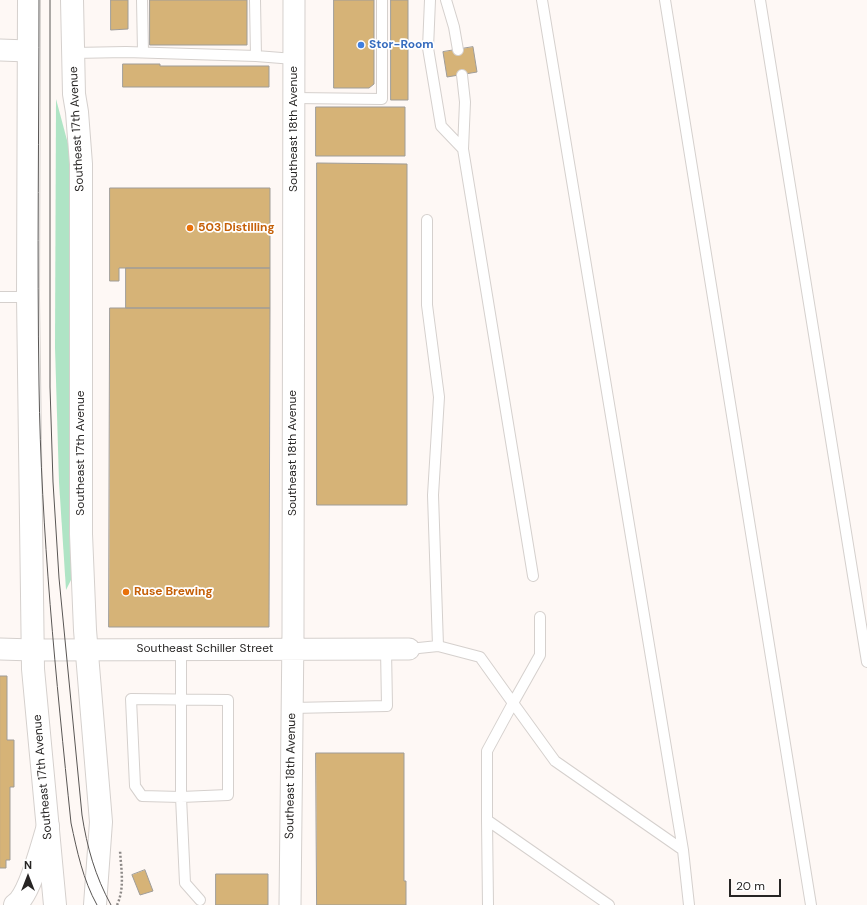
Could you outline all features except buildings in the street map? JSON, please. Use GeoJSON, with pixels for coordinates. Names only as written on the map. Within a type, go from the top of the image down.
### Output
{"type":"FeatureCollection","features":[{"type":"Feature","properties":{"kind":"main road","name":"Southeast 17th Avenue"},"geometry":{"type":"LineString","coordinates":[[29,0],[28,297],[33,669],[55,905]]}},
{"type":"Feature","properties":{"kind":"main road","name":"Southeast 17th Avenue"},"geometry":{"type":"LineString","coordinates":[[72,0],[74,94],[81,164],[81,534],[86,650],[101,822],[95,905]]}},
{"type":"Feature","properties":{"kind":"main road"},"geometry":{"type":"LineString","coordinates":[[15,905],[20,902],[26,892],[48,826]]}},
{"type":"Feature","properties":{"kind":"street","name":"Southeast 18th Avenue"},"geometry":{"type":"LineString","coordinates":[[290,905],[294,0]]}},
{"type":"Feature","properties":{"kind":"street"},"geometry":{"type":"LineString","coordinates":[[0,50],[28,51]]}},
{"type":"Feature","properties":{"kind":"street","name":"Southeast Schiller Street"},"geometry":{"type":"LineString","coordinates":[[0,648],[33,650],[409,649]]}},
{"type":"Feature","properties":{"kind":"lane"},"geometry":{"type":"LineString","coordinates":[[142,0],[143,52]]}},
{"type":"Feature","properties":{"kind":"lane"},"geometry":{"type":"LineString","coordinates":[[255,0],[256,56]]}},
{"type":"Feature","properties":{"kind":"lane"},"geometry":{"type":"LineString","coordinates":[[294,98],[382,99],[382,0]]}},
{"type":"Feature","properties":{"kind":"lane"},"geometry":{"type":"LineString","coordinates":[[430,0],[428,48],[441,126],[463,149]]}},
{"type":"Feature","properties":{"kind":"lane"},"geometry":{"type":"LineString","coordinates":[[446,0],[454,27],[458,50]]}},
{"type":"Feature","properties":{"kind":"lane"},"geometry":{"type":"LineString","coordinates":[[542,0],[683,850],[689,905]]}},
{"type":"Feature","properties":{"kind":"lane"},"geometry":{"type":"LineString","coordinates":[[666,0],[811,905]]}},
{"type":"Feature","properties":{"kind":"lane"},"geometry":{"type":"LineString","coordinates":[[760,0],[867,662]]}},
{"type":"Feature","properties":{"kind":"lane"},"geometry":{"type":"LineString","coordinates":[[72,53],[143,52],[256,56],[294,59]]}},
{"type":"Feature","properties":{"kind":"lane"},"geometry":{"type":"LineString","coordinates":[[462,75],[465,102],[463,149],[533,576]]}},
{"type":"Feature","properties":{"kind":"lane"},"geometry":{"type":"LineString","coordinates":[[426,220],[427,305],[439,397],[433,495],[438,646]]}},
{"type":"Feature","properties":{"kind":"lane"},"geometry":{"type":"LineString","coordinates":[[0,297],[28,297]]}},
{"type":"Feature","properties":{"kind":"lane"},"geometry":{"type":"LineString","coordinates":[[488,905],[487,751],[540,655],[540,617]]}},
{"type":"Feature","properties":{"kind":"lane"},"geometry":{"type":"LineString","coordinates":[[409,649],[438,646],[480,657],[555,761],[683,850]]}},
{"type":"Feature","properties":{"kind":"lane"},"geometry":{"type":"LineString","coordinates":[[181,649],[181,797],[185,883],[200,900]]}},
{"type":"Feature","properties":{"kind":"lane"},"geometry":{"type":"LineString","coordinates":[[292,708],[388,706],[386,649]]}},
{"type":"Feature","properties":{"kind":"lane"},"geometry":{"type":"LineString","coordinates":[[132,699],[228,700],[228,795],[181,797],[142,796],[135,786],[132,699]]}},
{"type":"Feature","properties":{"kind":"lane"},"geometry":{"type":"LineString","coordinates":[[487,820],[609,905]]}},
{"type":"Feature","properties":{"kind":"green space"},"geometry":{"type":"Polygon","coordinates":[[[56,99],[71,155],[75,572],[66,590],[59,482],[55,347],[56,99]]]}},
{"type":"Feature","properties":{"kind":"tram line"},"geometry":{"type":"LineString","coordinates":[[39,0],[39,385],[40,440],[46,550],[71,823],[84,875],[97,905]]}},
{"type":"Feature","properties":{"kind":"tram line"},"geometry":{"type":"LineString","coordinates":[[50,0],[50,387],[53,482],[59,578],[82,815],[92,861],[100,883],[111,905]]}},
{"type":"Feature","properties":{"kind":"place","name":"Stor-Room"},"geometry":{"type":"Point","coordinates":[361,45]}},
{"type":"Feature","properties":{"kind":"place","name":"503 Distilling"},"geometry":{"type":"Point","coordinates":[190,228]}},
{"type":"Feature","properties":{"kind":"place","name":"Ruse Brewing"},"geometry":{"type":"Point","coordinates":[126,592]}}]}
